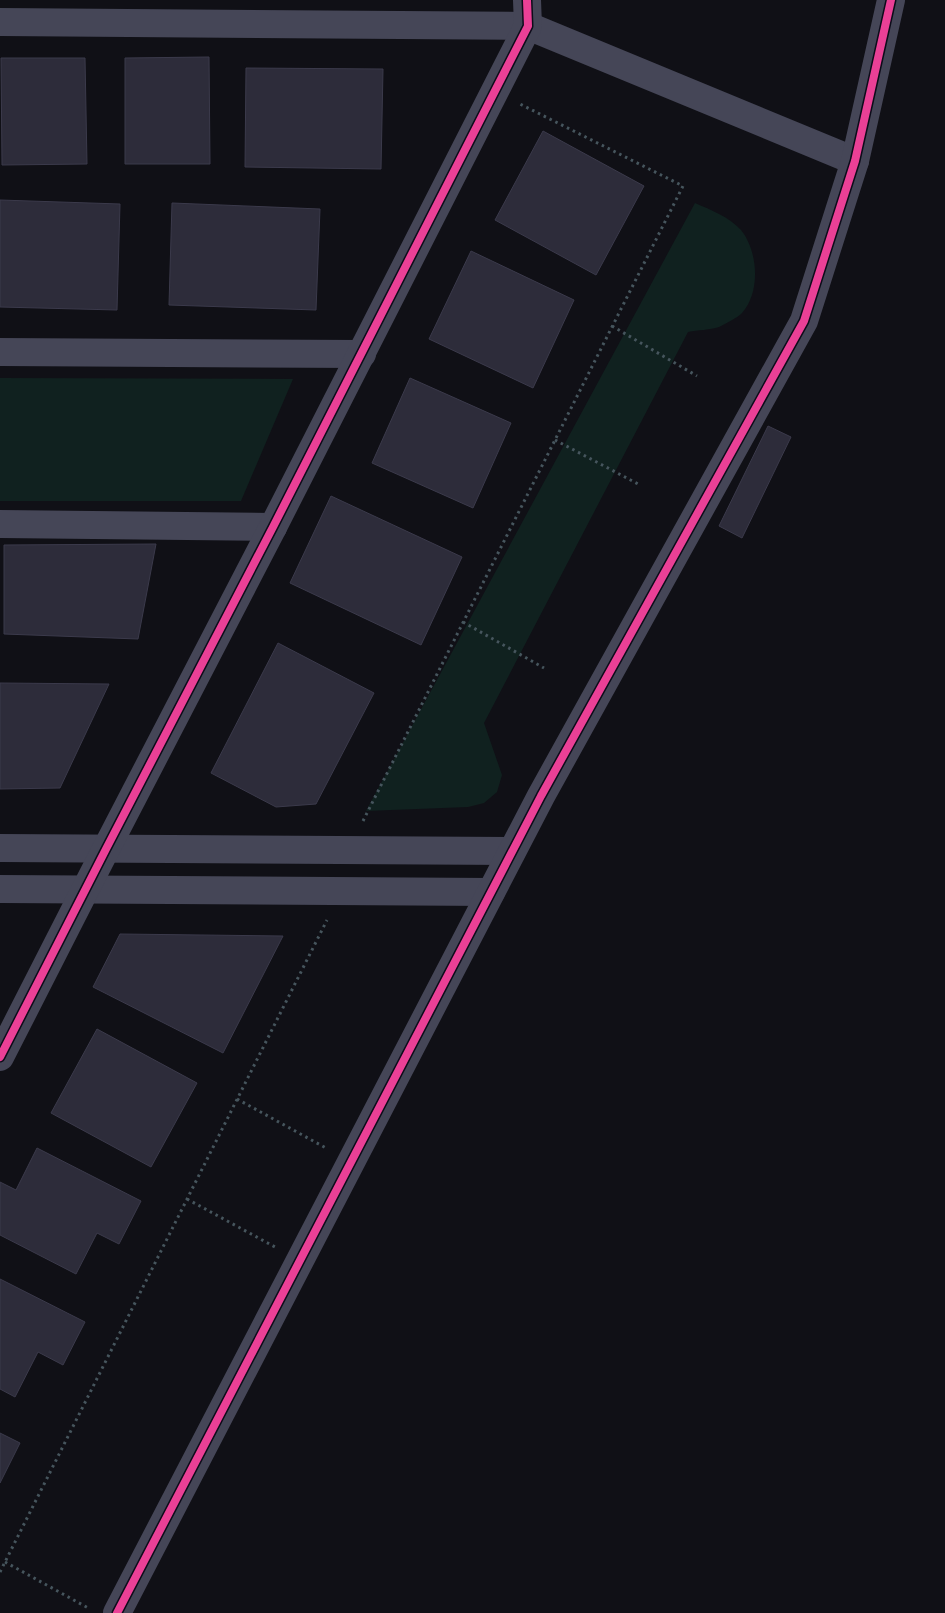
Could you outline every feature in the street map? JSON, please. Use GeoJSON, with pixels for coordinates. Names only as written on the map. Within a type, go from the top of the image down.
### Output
{"type":"FeatureCollection","features":[{"type":"Feature","properties":{"kind":"street"},"geometry":{"type":"LineString","coordinates":[[117,1613],[543,791],[804,321],[855,161],[891,0]]}},
{"type":"Feature","properties":{"kind":"street"},"geometry":{"type":"LineString","coordinates":[[0,22],[169,12],[528,13],[855,161]]}},
{"type":"Feature","properties":{"kind":"street"},"geometry":{"type":"LineString","coordinates":[[0,1057],[362,354],[494,92],[528,13]]}},
{"type":"Feature","properties":{"kind":"street"},"geometry":{"type":"LineString","coordinates":[[0,352],[362,354]]}},
{"type":"Feature","properties":{"kind":"street"},"geometry":{"type":"LineString","coordinates":[[0,524],[273,527]]}},
{"type":"Feature","properties":{"kind":"street"},"geometry":{"type":"LineString","coordinates":[[0,848],[512,851]]}},
{"type":"Feature","properties":{"kind":"street"},"geometry":{"type":"LineString","coordinates":[[0,889],[491,892]]}},
{"type":"Feature","properties":{"kind":"path"},"geometry":{"type":"LineString","coordinates":[[348,850],[683,186],[494,92]]}},
{"type":"Feature","properties":{"kind":"path"},"geometry":{"type":"LineString","coordinates":[[612,326],[697,376]]}},
{"type":"Feature","properties":{"kind":"path"},"geometry":{"type":"LineString","coordinates":[[554,440],[640,486]]}},
{"type":"Feature","properties":{"kind":"path"},"geometry":{"type":"LineString","coordinates":[[463,622],[544,668]]}},
{"type":"Feature","properties":{"kind":"path"},"geometry":{"type":"LineString","coordinates":[[0,1572],[341,891]]}},
{"type":"Feature","properties":{"kind":"path"},"geometry":{"type":"LineString","coordinates":[[237,1099],[351,1161]]}},
{"type":"Feature","properties":{"kind":"path"},"geometry":{"type":"LineString","coordinates":[[187,1199],[299,1261]]}},
{"type":"Feature","properties":{"kind":"path"},"geometry":{"type":"LineString","coordinates":[[5,1562],[97,1613]]}},
{"type":"Feature","properties":{"kind":"shaded area"},"geometry":{"type":"Polygon","coordinates":[[[695,203],[731,221],[747,239],[754,260],[755,283],[752,294],[742,313],[731,321],[719,327],[688,332],[484,723],[502,775],[497,792],[484,803],[468,807],[366,811],[695,203]]]}},
{"type":"Feature","properties":{"kind":"shaded area"},"geometry":{"type":"Polygon","coordinates":[[[0,378],[293,379],[241,501],[0,501],[0,378]]]}},
{"type":"Feature","properties":{"kind":"building"},"geometry":{"type":"Polygon","coordinates":[[[209,57],[210,164],[125,164],[125,58],[209,57]]]}},
{"type":"Feature","properties":{"kind":"building"},"geometry":{"type":"Polygon","coordinates":[[[1,58],[85,58],[87,164],[2,165],[1,58]]]}},
{"type":"Feature","properties":{"kind":"building"},"geometry":{"type":"Polygon","coordinates":[[[246,68],[383,69],[381,169],[245,167],[246,68]]]}},
{"type":"Feature","properties":{"kind":"building"},"geometry":{"type":"Polygon","coordinates":[[[543,131],[644,186],[596,275],[495,220],[543,131]]]}},
{"type":"Feature","properties":{"kind":"building"},"geometry":{"type":"Polygon","coordinates":[[[0,200],[120,204],[117,310],[0,307],[0,200]]]}},
{"type":"Feature","properties":{"kind":"building"},"geometry":{"type":"Polygon","coordinates":[[[172,203],[320,209],[316,310],[169,305],[172,203]]]}},
{"type":"Feature","properties":{"kind":"building"},"geometry":{"type":"Polygon","coordinates":[[[471,251],[574,300],[533,388],[429,339],[471,251]]]}},
{"type":"Feature","properties":{"kind":"building"},"geometry":{"type":"Polygon","coordinates":[[[410,378],[511,423],[473,508],[372,463],[410,378]]]}},
{"type":"Feature","properties":{"kind":"building"},"geometry":{"type":"Polygon","coordinates":[[[768,426],[791,437],[742,538],[719,526],[768,426]]]}},
{"type":"Feature","properties":{"kind":"building"},"geometry":{"type":"Polygon","coordinates":[[[331,496],[462,557],[421,645],[290,583],[331,496]]]}},
{"type":"Feature","properties":{"kind":"building"},"geometry":{"type":"Polygon","coordinates":[[[156,544],[138,639],[4,634],[4,545],[156,544]]]}},
{"type":"Feature","properties":{"kind":"building"},"geometry":{"type":"Polygon","coordinates":[[[278,643],[374,693],[316,804],[276,807],[211,773],[278,643]]]}},
{"type":"Feature","properties":{"kind":"building"},"geometry":{"type":"Polygon","coordinates":[[[0,683],[109,684],[60,788],[0,789],[0,683]]]}},
{"type":"Feature","properties":{"kind":"building"},"geometry":{"type":"Polygon","coordinates":[[[120,934],[283,936],[223,1053],[93,987],[120,934]]]}},
{"type":"Feature","properties":{"kind":"building"},"geometry":{"type":"Polygon","coordinates":[[[97,1029],[197,1083],[151,1167],[51,1113],[97,1029]]]}},
{"type":"Feature","properties":{"kind":"building"},"geometry":{"type":"Polygon","coordinates":[[[37,1148],[141,1201],[119,1244],[97,1233],[76,1274],[0,1235],[0,1182],[16,1190],[37,1148]]]}},
{"type":"Feature","properties":{"kind":"building"},"geometry":{"type":"Polygon","coordinates":[[[0,1279],[85,1322],[63,1365],[38,1352],[15,1397],[0,1389],[0,1279]]]}},
{"type":"Feature","properties":{"kind":"building"},"geometry":{"type":"Polygon","coordinates":[[[0,1433],[20,1443],[0,1483],[0,1433]]]}},
{"type":"Feature","properties":{"kind":"cycle path"},"geometry":{"type":"LineString","coordinates":[[0,1057],[528,26],[527,0]]}},
{"type":"Feature","properties":{"kind":"cycle path"},"geometry":{"type":"LineString","coordinates":[[117,1613],[541,796],[804,321],[855,161],[891,0]]}}]}
